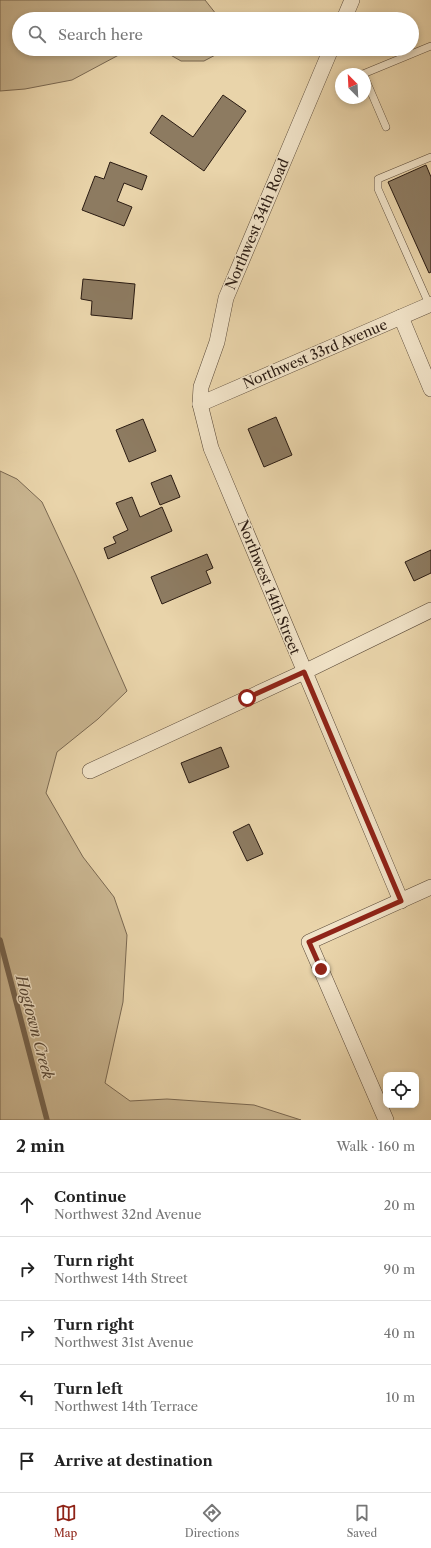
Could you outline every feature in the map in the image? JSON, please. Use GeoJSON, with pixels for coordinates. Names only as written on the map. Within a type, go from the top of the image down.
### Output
{"type":"FeatureCollection","features":[{"type":"Feature","properties":{"kind":"street"},"geometry":{"type":"LineString","coordinates":[[347,12],[352,0]]}},
{"type":"Feature","properties":{"kind":"street","name":"Northwest 34th Road"},"geometry":{"type":"LineString","coordinates":[[200,404],[201,387],[218,342],[226,298],[328,56]]}},
{"type":"Feature","properties":{"kind":"street","name":"Northwest 33rd Avenue"},"geometry":{"type":"LineString","coordinates":[[200,404],[430,304]]}},
{"type":"Feature","properties":{"kind":"street"},"geometry":{"type":"LineString","coordinates":[[401,317],[431,390]]}},
{"type":"Feature","properties":{"kind":"street","name":"Northwest 14th Street"},"geometry":{"type":"LineString","coordinates":[[200,404],[211,448],[401,901]]}},
{"type":"Feature","properties":{"kind":"street"},"geometry":{"type":"LineString","coordinates":[[90,771],[304,672],[431,610]]}},
{"type":"Feature","properties":{"kind":"street"},"geometry":{"type":"LineString","coordinates":[[386,1120],[309,942],[431,887]]}},
{"type":"Feature","properties":{"kind":"lane"},"geometry":{"type":"LineString","coordinates":[[419,51],[431,46]]}},
{"type":"Feature","properties":{"kind":"lane"},"geometry":{"type":"LineString","coordinates":[[371,71],[407,56]]}},
{"type":"Feature","properties":{"kind":"lane"},"geometry":{"type":"LineString","coordinates":[[371,92],[386,127]]}},
{"type":"Feature","properties":{"kind":"lane"},"geometry":{"type":"LineString","coordinates":[[430,304],[378,189],[378,178],[431,157]]}},
{"type":"Feature","properties":{"kind":"shaded area"},"geometry":{"type":"Polygon","coordinates":[[[0,0],[205,0],[214,12],[12,12],[12,56],[117,56],[72,80],[25,89],[0,91],[0,0]]]}},
{"type":"Feature","properties":{"kind":"shaded area"},"geometry":{"type":"Polygon","coordinates":[[[172,56],[213,56],[204,61],[181,61],[172,56]]]}},
{"type":"Feature","properties":{"kind":"shaded area"},"geometry":{"type":"Polygon","coordinates":[[[0,471],[17,479],[42,502],[127,691],[98,719],[57,752],[46,793],[83,857],[114,897],[127,935],[123,1002],[105,1083],[130,1101],[167,1099],[254,1105],[301,1120],[0,1120],[0,471]]]}},
{"type":"Feature","properties":{"kind":"building"},"geometry":{"type":"Polygon","coordinates":[[[223,95],[246,111],[204,171],[150,133],[162,115],[193,137],[223,95]]]}},
{"type":"Feature","properties":{"kind":"building"},"geometry":{"type":"Polygon","coordinates":[[[110,162],[147,176],[142,190],[124,183],[117,201],[132,207],[124,226],[82,210],[95,176],[104,179],[110,162]]]}},
{"type":"Feature","properties":{"kind":"building"},"geometry":{"type":"Polygon","coordinates":[[[426,165],[431,177],[431,272],[429,273],[388,182],[426,165]]]}},
{"type":"Feature","properties":{"kind":"building"},"geometry":{"type":"Polygon","coordinates":[[[83,279],[135,284],[132,319],[91,315],[92,301],[81,299],[83,279]]]}},
{"type":"Feature","properties":{"kind":"building"},"geometry":{"type":"Polygon","coordinates":[[[276,417],[292,455],[264,467],[248,429],[276,417]]]}},
{"type":"Feature","properties":{"kind":"building"},"geometry":{"type":"Polygon","coordinates":[[[143,419],[156,451],[129,462],[116,430],[143,419]]]}},
{"type":"Feature","properties":{"kind":"building"},"geometry":{"type":"Polygon","coordinates":[[[171,475],[180,497],[160,505],[151,483],[171,475]]]}},
{"type":"Feature","properties":{"kind":"building"},"geometry":{"type":"Polygon","coordinates":[[[132,497],[140,517],[162,507],[172,531],[108,559],[104,548],[116,543],[113,537],[128,530],[116,503],[132,497]]]}},
{"type":"Feature","properties":{"kind":"building"},"geometry":{"type":"Polygon","coordinates":[[[431,550],[431,573],[414,581],[405,562],[431,550]]]}},
{"type":"Feature","properties":{"kind":"building"},"geometry":{"type":"Polygon","coordinates":[[[207,554],[213,568],[206,571],[211,583],[162,604],[151,577],[207,554]]]}},
{"type":"Feature","properties":{"kind":"building"},"geometry":{"type":"Polygon","coordinates":[[[221,747],[229,767],[189,783],[181,763],[221,747]]]}},
{"type":"Feature","properties":{"kind":"building"},"geometry":{"type":"Polygon","coordinates":[[[249,824],[263,854],[247,861],[233,832],[249,824]]]}},
{"type":"Feature","properties":{"kind":"waterway","name":"Hogtown Creek"},"geometry":{"type":"LineString","coordinates":[[0,940],[47,1120]]}},
{"type":"Feature","properties":{"kind":"route"},"geometry":{"type":"LineString","coordinates":[[247,698],[304,672],[401,901],[309,942],[321,969]]}}]}
